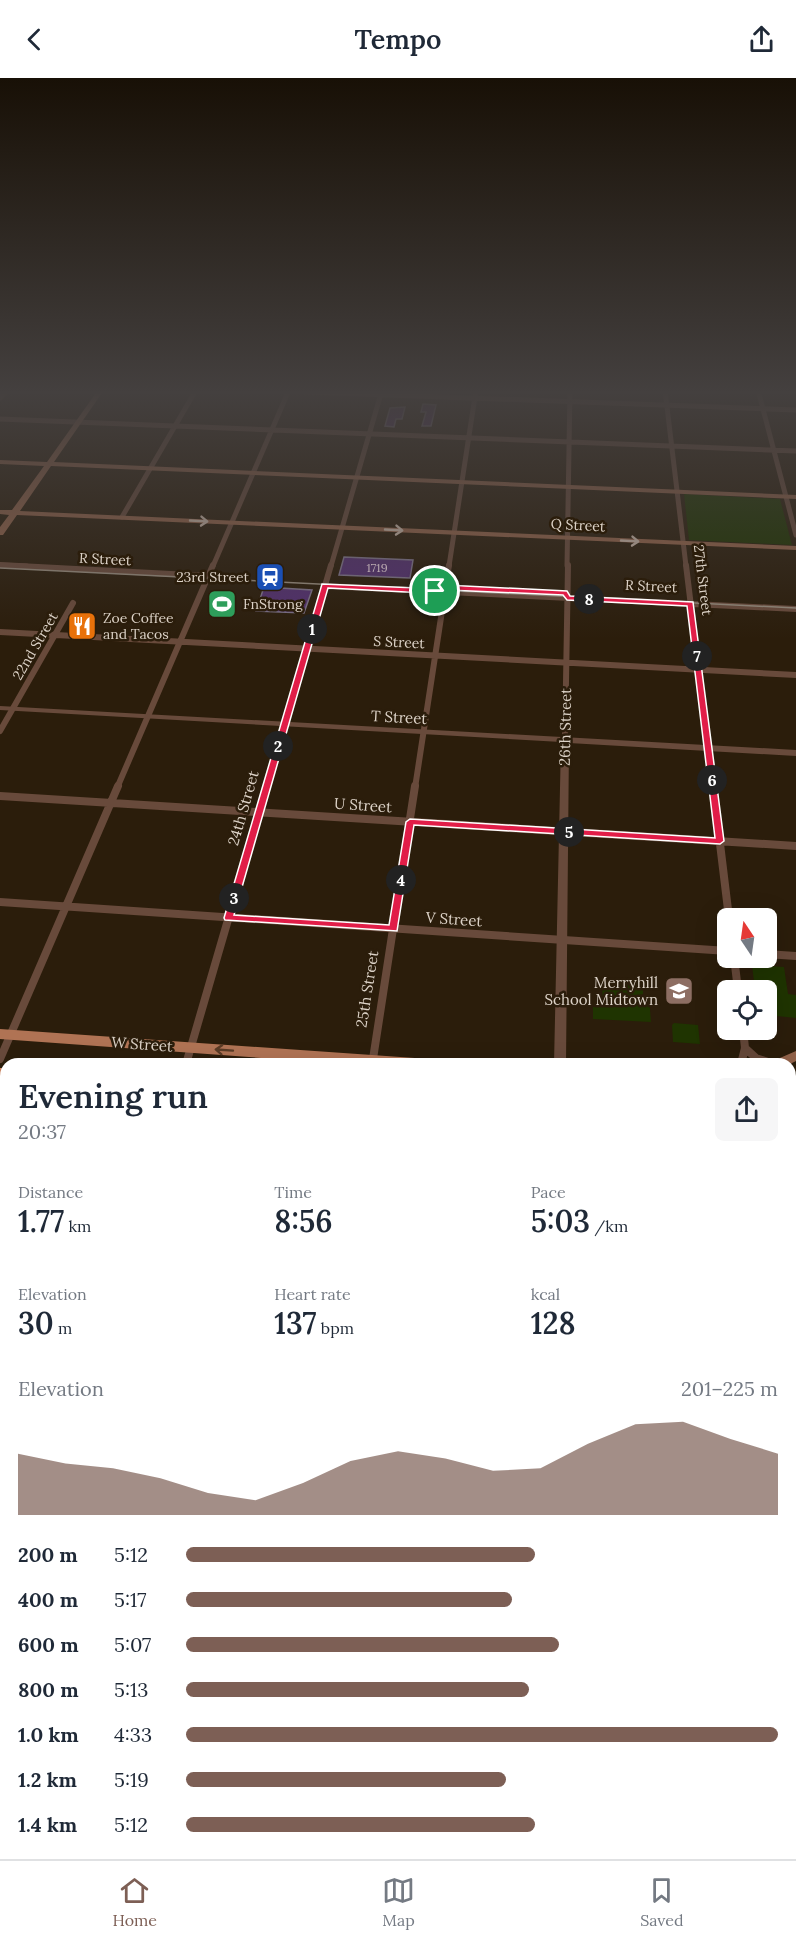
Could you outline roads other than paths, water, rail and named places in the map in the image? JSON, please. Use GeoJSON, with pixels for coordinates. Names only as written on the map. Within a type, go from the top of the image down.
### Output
{"type":"FeatureCollection","features":[{"type":"Feature","properties":{"kind":"main road"},"geometry":{"type":"LineString","coordinates":[[0,533],[42,473]]}},
{"type":"Feature","properties":{"kind":"main road"},"geometry":{"type":"LineString","coordinates":[[255,473],[796,497]]}},
{"type":"Feature","properties":{"kind":"main road","name":"Q Street"},"geometry":{"type":"LineString","coordinates":[[0,512],[796,548]]}},
{"type":"Feature","properties":{"kind":"main road","name":"W Street"},"geometry":{"type":"LineString","coordinates":[[5,1034],[356,1058]]}},
{"type":"Feature","properties":{"kind":"street"},"geometry":{"type":"LineString","coordinates":[[122,517],[147,473]]}},
{"type":"Feature","properties":{"kind":"street"},"geometry":{"type":"LineString","coordinates":[[0,1058],[5,1034],[66,906],[252,473]]}},
{"type":"Feature","properties":{"kind":"street","name":"24th Street"},"geometry":{"type":"LineString","coordinates":[[188,1058],[358,473]]}},
{"type":"Feature","properties":{"kind":"street","name":"25th Street"},"geometry":{"type":"LineString","coordinates":[[373,1058],[463,473]]}},
{"type":"Feature","properties":{"kind":"street","name":"26th Street"},"geometry":{"type":"LineString","coordinates":[[560,1058],[569,473]]}},
{"type":"Feature","properties":{"kind":"street","name":"27th Street"},"geometry":{"type":"LineString","coordinates":[[674,473],[728,908]]}},
{"type":"Feature","properties":{"kind":"street"},"geometry":{"type":"LineString","coordinates":[[780,473],[796,535]]}},
{"type":"Feature","properties":{"kind":"street","name":"R Street"},"geometry":{"type":"LineString","coordinates":[[0,566],[208,578]]}},
{"type":"Feature","properties":{"kind":"street","name":"R Street"},"geometry":{"type":"LineString","coordinates":[[0,570],[208,578]]}},
{"type":"Feature","properties":{"kind":"street","name":"R Street"},"geometry":{"type":"LineString","coordinates":[[325,584],[796,609]]}},
{"type":"Feature","properties":{"kind":"street","name":"R Street"},"geometry":{"type":"LineString","coordinates":[[690,602],[796,604]]}},
{"type":"Feature","properties":{"kind":"street","name":"22nd Street"},"geometry":{"type":"LineString","coordinates":[[0,731],[73,603]]}},
{"type":"Feature","properties":{"kind":"street","name":"S Street"},"geometry":{"type":"LineString","coordinates":[[0,632],[796,675]]}},
{"type":"Feature","properties":{"kind":"street","name":"T Street"},"geometry":{"type":"LineString","coordinates":[[0,708],[796,753]]}},
{"type":"Feature","properties":{"kind":"street","name":"U Street"},"geometry":{"type":"LineString","coordinates":[[0,796],[796,846]]}},
{"type":"Feature","properties":{"kind":"street","name":"V Street"},"geometry":{"type":"LineString","coordinates":[[0,902],[717,950]]}},
{"type":"Feature","properties":{"kind":"street"},"geometry":{"type":"LineString","coordinates":[[777,955],[796,956]]}},
{"type":"Feature","properties":{"kind":"street"},"geometry":{"type":"LineString","coordinates":[[742,1058],[744,1040]]}},
{"type":"Feature","properties":{"kind":"street"},"geometry":{"type":"LineString","coordinates":[[745,1048],[756,1058]]}},
{"type":"Feature","properties":{"kind":"tram line"},"geometry":{"type":"LineString","coordinates":[[0,568],[796,608]]}},
{"type":"Feature","properties":{"kind":"place","name":"23rd Street"},"geometry":{"type":"Point","coordinates":[270,577]}},
{"type":"Feature","properties":{"kind":"place","name":"FnStrong"},"geometry":{"type":"Point","coordinates":[222,604]}},
{"type":"Feature","properties":{"kind":"place","name":"Zoe Coffee and Tacos"},"geometry":{"type":"Point","coordinates":[82,626]}},
{"type":"Feature","properties":{"kind":"place","name":"Merryhill School Midtown"},"geometry":{"type":"Point","coordinates":[679,991]}}]}
